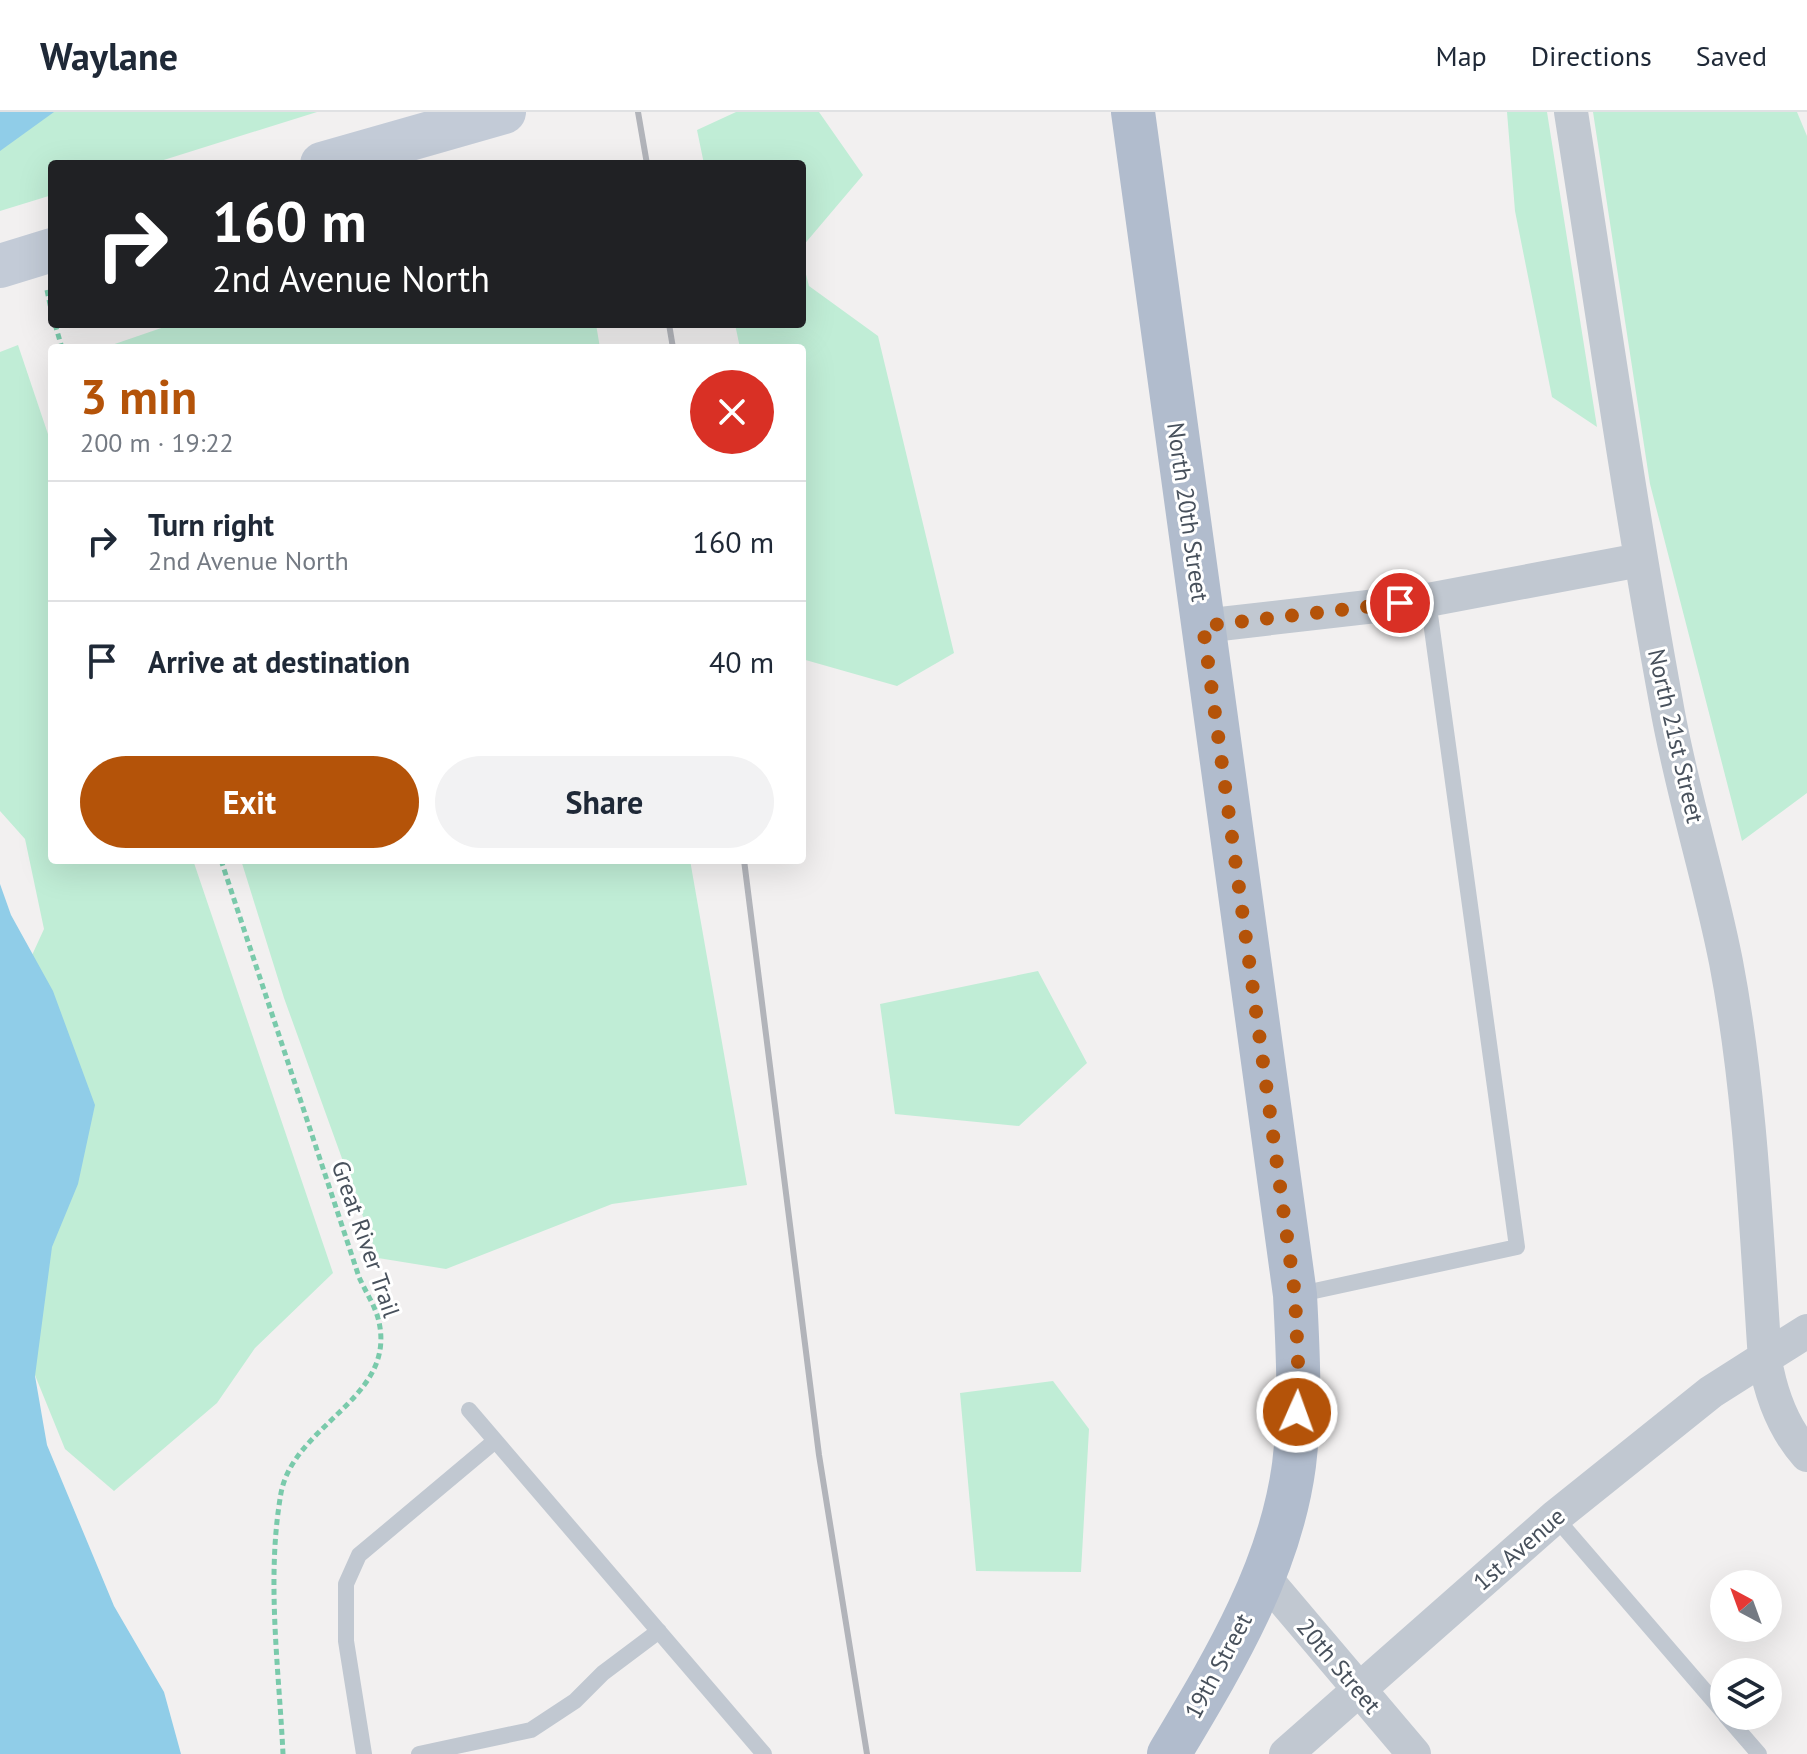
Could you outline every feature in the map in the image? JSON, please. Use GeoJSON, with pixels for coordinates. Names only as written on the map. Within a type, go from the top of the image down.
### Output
{"type":"FeatureCollection","features":[{"type":"Feature","properties":{"kind":"main road","name":"North 20th Street"},"geometry":{"type":"LineString","coordinates":[[1133,112],[1295,1295],[1299,1385],[1294,1466],[1264,1577]]}},
{"type":"Feature","properties":{"kind":"main road","name":"19th Street"},"geometry":{"type":"LineString","coordinates":[[1169,1754],[1217,1672],[1264,1577]]}},
{"type":"Feature","properties":{"kind":"street"},"geometry":{"type":"LineString","coordinates":[[336,160],[504,112]]}},
{"type":"Feature","properties":{"kind":"street","name":"North 21st Street"},"geometry":{"type":"LineString","coordinates":[[1571,112],[1640,560],[1674,750],[1700,842],[1726,965],[1744,1094],[1765,1360],[1771,1396],[1796,1442],[1807,1455]]}},
{"type":"Feature","properties":{"kind":"street"},"geometry":{"type":"LineString","coordinates":[[0,266],[48,251]]}},
{"type":"Feature","properties":{"kind":"street"},"geometry":{"type":"LineString","coordinates":[[1203,626],[1428,600],[1640,560]]}},
{"type":"Feature","properties":{"kind":"street","name":"1st Avenue"},"geometry":{"type":"LineString","coordinates":[[1286,1754],[1555,1517],[1711,1392],[1807,1331]]}},
{"type":"Feature","properties":{"kind":"street","name":"20th Street"},"geometry":{"type":"LineString","coordinates":[[1264,1577],[1414,1754]]}},
{"type":"Feature","properties":{"kind":"lane"},"geometry":{"type":"LineString","coordinates":[[1295,1295],[1517,1247],[1428,600]]}},
{"type":"Feature","properties":{"kind":"lane"},"geometry":{"type":"LineString","coordinates":[[469,1410],[764,1754]]}},
{"type":"Feature","properties":{"kind":"lane"},"geometry":{"type":"LineString","coordinates":[[364,1754],[346,1641],[346,1584],[359,1555],[495,1441]]}},
{"type":"Feature","properties":{"kind":"lane"},"geometry":{"type":"LineString","coordinates":[[1555,1517],[1710,1698]]}},
{"type":"Feature","properties":{"kind":"lane"},"geometry":{"type":"LineString","coordinates":[[419,1754],[531,1730],[575,1701],[603,1673],[659,1631]]}},
{"type":"Feature","properties":{"kind":"lane"},"geometry":{"type":"LineString","coordinates":[[1738,1730],[1759,1754]]}},
{"type":"Feature","properties":{"kind":"path","name":"Great River Trail"},"geometry":{"type":"LineString","coordinates":[[222,864],[359,1277],[379,1322],[379,1354],[372,1376],[302,1451],[281,1490],[275,1577],[283,1754]]}},
{"type":"Feature","properties":{"kind":"green space"},"geometry":{"type":"Polygon","coordinates":[[[52,112],[317,112],[164,160],[48,160],[48,196],[0,211],[0,150],[52,112]]]}},
{"type":"Feature","properties":{"kind":"green space"},"geometry":{"type":"Polygon","coordinates":[[[736,112],[819,112],[863,175],[806,242],[806,160],[703,160],[697,130],[736,112]]]}},
{"type":"Feature","properties":{"kind":"green space"},"geometry":{"type":"Polygon","coordinates":[[[1507,112],[1547,112],[1597,427],[1552,397],[1515,211],[1507,112]]]}},
{"type":"Feature","properties":{"kind":"green space"},"geometry":{"type":"Polygon","coordinates":[[[1593,112],[1797,112],[1807,136],[1807,793],[1742,841],[1650,484],[1593,112]]]}},
{"type":"Feature","properties":{"kind":"green space"},"geometry":{"type":"Polygon","coordinates":[[[806,274],[809,286],[878,336],[954,653],[897,686],[806,660],[806,344],[739,344],[736,328],[806,328],[806,274]]]}},
{"type":"Feature","properties":{"kind":"green space"},"geometry":{"type":"Polygon","coordinates":[[[161,328],[597,328],[599,344],[115,344],[161,328]]]}},
{"type":"Feature","properties":{"kind":"green space"},"geometry":{"type":"Polygon","coordinates":[[[18,345],[48,434],[48,864],[194,864],[333,1273],[255,1348],[217,1403],[114,1491],[65,1449],[0,1289],[0,1025],[44,929],[25,839],[0,811],[0,352],[18,345]]]}},
{"type":"Feature","properties":{"kind":"green space"},"geometry":{"type":"Polygon","coordinates":[[[242,864],[691,864],[747,1185],[612,1204],[446,1269],[378,1258],[284,998],[242,864]]]}},
{"type":"Feature","properties":{"kind":"green space"},"geometry":{"type":"Polygon","coordinates":[[[1038,971],[1087,1063],[1019,1126],[895,1114],[880,1004],[1038,971]]]}},
{"type":"Feature","properties":{"kind":"green space"},"geometry":{"type":"Polygon","coordinates":[[[1053,1381],[1089,1429],[1081,1572],[976,1571],[960,1393],[1053,1381]]]}},
{"type":"Feature","properties":{"kind":"water"},"geometry":{"type":"Polygon","coordinates":[[[0,112],[54,112],[0,151],[0,112]]]}},
{"type":"Feature","properties":{"kind":"water"},"geometry":{"type":"Polygon","coordinates":[[[0,884],[11,915],[53,991],[95,1105],[78,1184],[52,1247],[35,1376],[47,1445],[114,1606],[164,1692],[181,1754],[0,1754],[0,884]]]}},
{"type":"Feature","properties":{"kind":"railway"},"geometry":{"type":"LineString","coordinates":[[638,112],[646,160]]}},
{"type":"Feature","properties":{"kind":"railway"},"geometry":{"type":"LineString","coordinates":[[670,328],[672,344]]}},
{"type":"Feature","properties":{"kind":"railway"},"geometry":{"type":"LineString","coordinates":[[745,864],[819,1455],[867,1754]]}},
{"type":"Feature","properties":{"kind":"route"},"geometry":{"type":"LineString","coordinates":[[1297,1412],[1299,1385],[1295,1295],[1203,626],[1400,603]]}}]}
